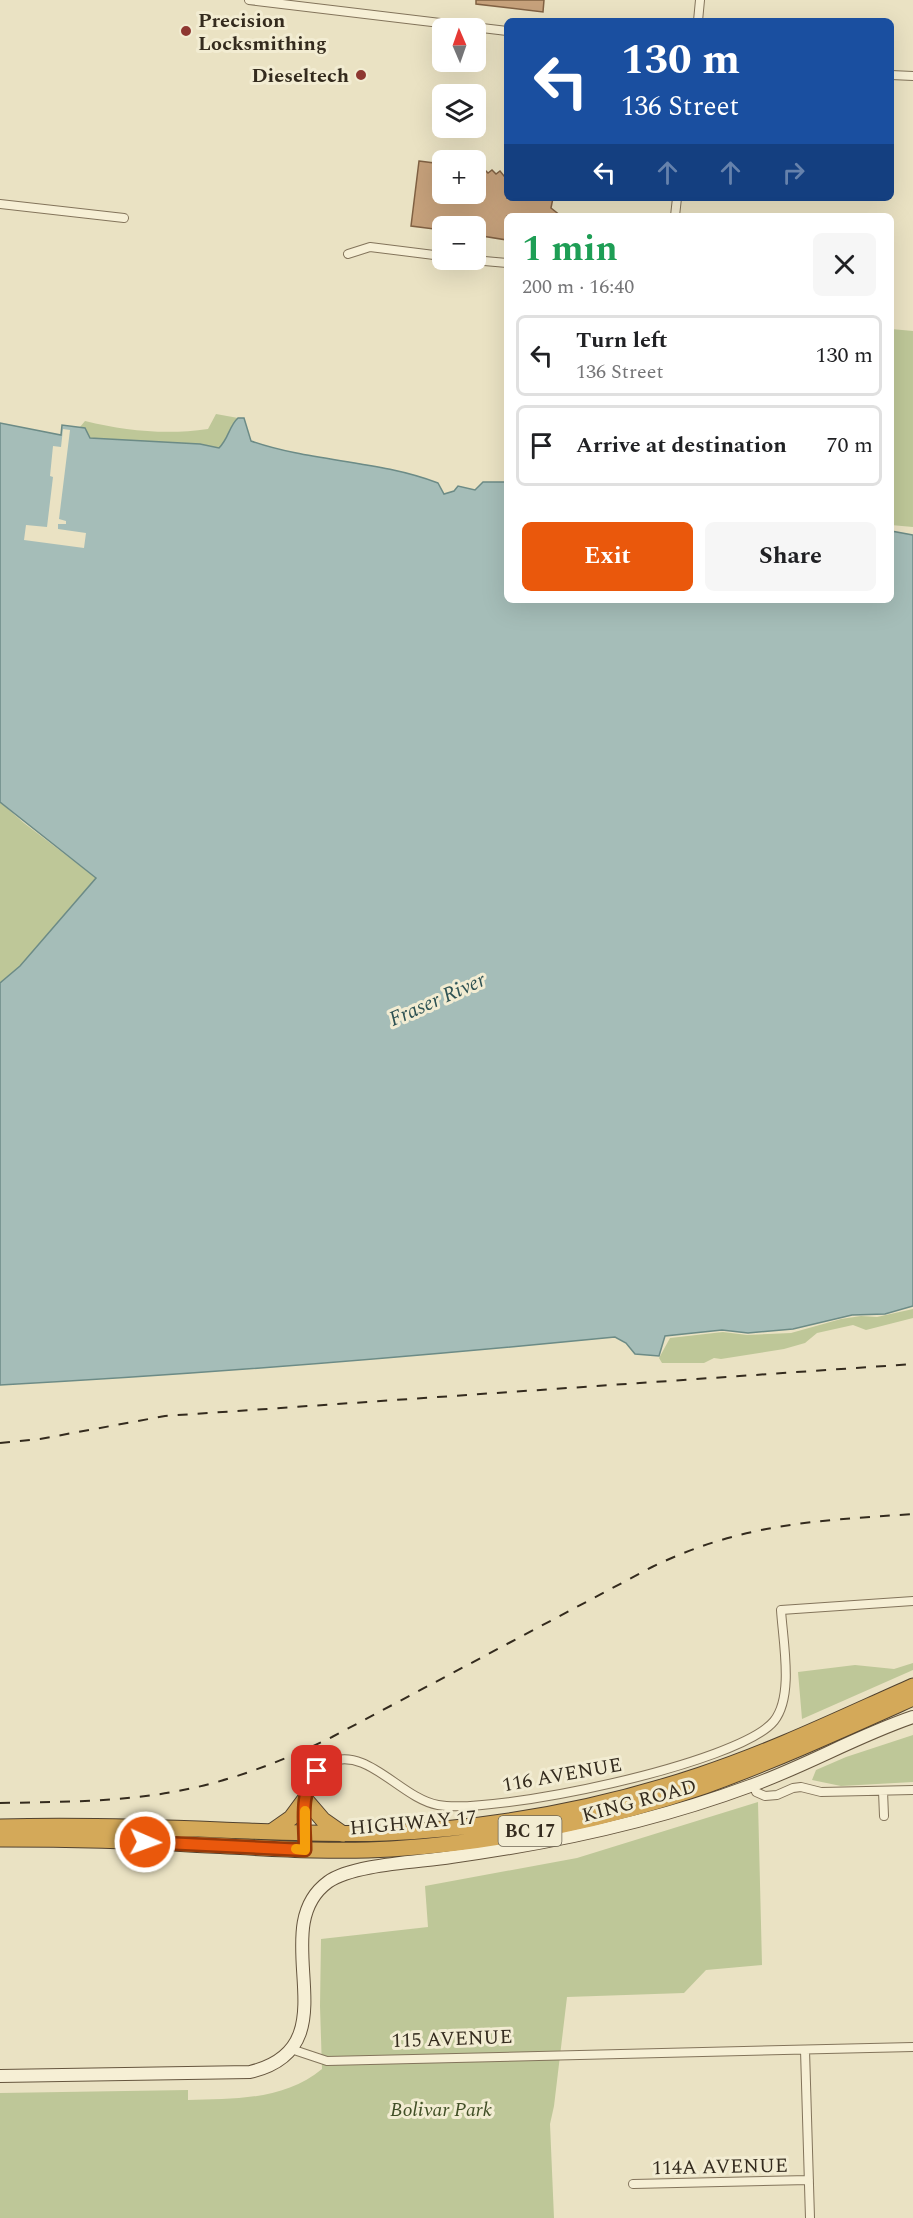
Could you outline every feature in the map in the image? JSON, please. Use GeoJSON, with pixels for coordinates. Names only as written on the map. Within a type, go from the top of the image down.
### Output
{"type":"FeatureCollection","features":[{"type":"Feature","properties":{"kind":"highway","name":"HIGHWAY 17"},"geometry":{"type":"LineString","coordinates":[[0,1827],[123,1826],[343,1834],[480,1824],[612,1802],[663,1787],[742,1760],[913,1686]]}},
{"type":"Feature","properties":{"kind":"highway","name":"HIGHWAY 17"},"geometry":{"type":"LineString","coordinates":[[0,1839],[168,1843],[305,1850],[391,1849],[523,1832],[656,1801],[725,1778],[913,1698]]}},
{"type":"Feature","properties":{"kind":"highway"},"geometry":{"type":"LineString","coordinates":[[272,1832],[291,1818],[305,1798],[323,1820],[343,1834]]}},
{"type":"Feature","properties":{"kind":"street"},"geometry":{"type":"LineString","coordinates":[[249,0],[504,31]]}},
{"type":"Feature","properties":{"kind":"street"},"geometry":{"type":"LineString","coordinates":[[698,18],[700,0]]}},
{"type":"Feature","properties":{"kind":"street"},"geometry":{"type":"LineString","coordinates":[[894,75],[913,76]]}},
{"type":"Feature","properties":{"kind":"street"},"geometry":{"type":"LineString","coordinates":[[0,204],[124,218]]}},
{"type":"Feature","properties":{"kind":"street"},"geometry":{"type":"LineString","coordinates":[[348,254],[370,247],[432,255]]}},
{"type":"Feature","properties":{"kind":"street"},"geometry":{"type":"LineString","coordinates":[[486,261],[504,263]]}},
{"type":"Feature","properties":{"kind":"street","name":"116 AVENUE"},"geometry":{"type":"LineString","coordinates":[[305,1798],[307,1785],[317,1771],[336,1760],[356,1760],[374,1768],[416,1797],[448,1806],[469,1806],[581,1789],[671,1768],[744,1742],[762,1733],[774,1721],[784,1704],[786,1682],[781,1610],[913,1601]]}},
{"type":"Feature","properties":{"kind":"street","name":"KING ROAD"},"geometry":{"type":"LineString","coordinates":[[291,2049],[301,2033],[305,2012],[304,1921],[308,1906],[327,1882],[356,1871],[525,1847],[599,1832],[660,1816],[754,1785],[913,1717]]}},
{"type":"Feature","properties":{"kind":"street"},"geometry":{"type":"LineString","coordinates":[[754,1785],[756,1792],[765,1796],[777,1795],[793,1788],[821,1792],[913,1790]]}},
{"type":"Feature","properties":{"kind":"street"},"geometry":{"type":"LineString","coordinates":[[883,1791],[884,1816]]}},
{"type":"Feature","properties":{"kind":"street"},"geometry":{"type":"LineString","coordinates":[[305,1798],[305,1850]]}},
{"type":"Feature","properties":{"kind":"street","name":"115 AVENUE"},"geometry":{"type":"LineString","coordinates":[[291,2049],[327,2061],[913,2047]]}},
{"type":"Feature","properties":{"kind":"street"},"geometry":{"type":"LineString","coordinates":[[0,2076],[250,2072],[266,2068],[282,2059],[291,2049]]}},
{"type":"Feature","properties":{"kind":"street"},"geometry":{"type":"LineString","coordinates":[[805,2050],[810,2218]]}},
{"type":"Feature","properties":{"kind":"street","name":"114A AVENUE"},"geometry":{"type":"LineString","coordinates":[[633,2184],[809,2180]]}},
{"type":"Feature","properties":{"kind":"green space"},"geometry":{"type":"Polygon","coordinates":[[[894,329],[913,331],[913,527],[894,525],[894,329]]]}},
{"type":"Feature","properties":{"kind":"green space"},"geometry":{"type":"Polygon","coordinates":[[[216,414],[238,418],[220,447],[265,458],[90,438],[85,428],[80,427],[85,421],[146,431],[192,431],[208,429],[216,414]]]}},
{"type":"Feature","properties":{"kind":"green space"},"geometry":{"type":"Polygon","coordinates":[[[0,802],[96,878],[20,966],[0,983],[0,802]]]}},
{"type":"Feature","properties":{"kind":"green space"},"geometry":{"type":"Polygon","coordinates":[[[913,1309],[913,1318],[866,1330],[853,1325],[817,1333],[805,1343],[784,1349],[721,1359],[714,1358],[704,1363],[662,1363],[659,1358],[670,1338],[723,1332],[747,1335],[791,1333],[841,1319],[861,1316],[877,1317],[913,1309]]]}},
{"type":"Feature","properties":{"kind":"green space"},"geometry":{"type":"Polygon","coordinates":[[[913,1663],[913,1670],[802,1719],[798,1672],[855,1665],[894,1669],[913,1663]]]}},
{"type":"Feature","properties":{"kind":"green space"},"geometry":{"type":"Polygon","coordinates":[[[913,1735],[913,1782],[841,1786],[812,1780],[816,1770],[846,1757],[913,1735]]]}},
{"type":"Feature","properties":{"kind":"green space","name":"Bolivar Park"},"geometry":{"type":"Polygon","coordinates":[[[758,1802],[762,1965],[706,1970],[684,1993],[567,1997],[550,2124],[554,2218],[0,2218],[0,2093],[188,2090],[188,2100],[205,2100],[258,2096],[292,2087],[322,2069],[321,1939],[428,1927],[425,1886],[577,1858],[758,1802]]]}},
{"type":"Feature","properties":{"kind":"water","name":"Fraser River"},"geometry":{"type":"Polygon","coordinates":[[[238,418],[244,418],[251,441],[297,453],[415,475],[438,483],[444,494],[454,491],[458,486],[475,490],[483,482],[504,482],[504,603],[894,603],[894,532],[913,535],[913,1306],[885,1314],[852,1315],[793,1329],[748,1333],[722,1330],[665,1336],[659,1356],[635,1354],[626,1343],[615,1337],[308,1364],[0,1385],[0,983],[20,966],[96,878],[0,802],[0,423],[61,435],[62,425],[85,428],[90,438],[200,444],[219,448],[238,418]]]}},
{"type":"Feature","properties":{"kind":"pier"},"geometry":{"type":"Polygon","coordinates":[[[63,429],[70,430],[59,519],[66,521],[66,524],[58,524],[58,529],[86,533],[84,548],[24,540],[26,525],[47,527],[53,477],[50,476],[53,446],[61,447],[63,429]]]}},
{"type":"Feature","properties":{"kind":"building"},"geometry":{"type":"Polygon","coordinates":[[[476,0],[544,0],[543,12],[476,4],[476,0]]]}},
{"type":"Feature","properties":{"kind":"building"},"geometry":{"type":"Polygon","coordinates":[[[419,161],[432,163],[432,204],[486,204],[486,171],[488,173],[492,170],[496,174],[500,171],[504,176],[504,201],[552,201],[551,208],[557,213],[504,213],[504,240],[486,237],[486,216],[432,216],[432,229],[411,226],[419,161]]]}},
{"type":"Feature","properties":{"kind":"railway"},"geometry":{"type":"LineString","coordinates":[[0,1443],[40,1439],[165,1416],[913,1364]]}},
{"type":"Feature","properties":{"kind":"railway"},"geometry":{"type":"LineString","coordinates":[[0,1803],[130,1798],[194,1788],[234,1777],[294,1755],[332,1737],[652,1567],[685,1552],[717,1541],[780,1527],[811,1522],[913,1514]]}},
{"type":"Feature","properties":{"kind":"slow traffic"},"geometry":{"type":"LineString","coordinates":[[296,1849],[305,1850],[305,1811]]}},
{"type":"Feature","properties":{"kind":"place","name":"Precision Locksmithing"},"geometry":{"type":"Point","coordinates":[186,31]}},
{"type":"Feature","properties":{"kind":"place","name":"Dieseltech"},"geometry":{"type":"Point","coordinates":[361,75]}},
{"type":"Feature","properties":{"kind":"route"},"geometry":{"type":"LineString","coordinates":[[145,1842],[305,1850],[305,1798],[307,1785],[317,1771]]}}]}
